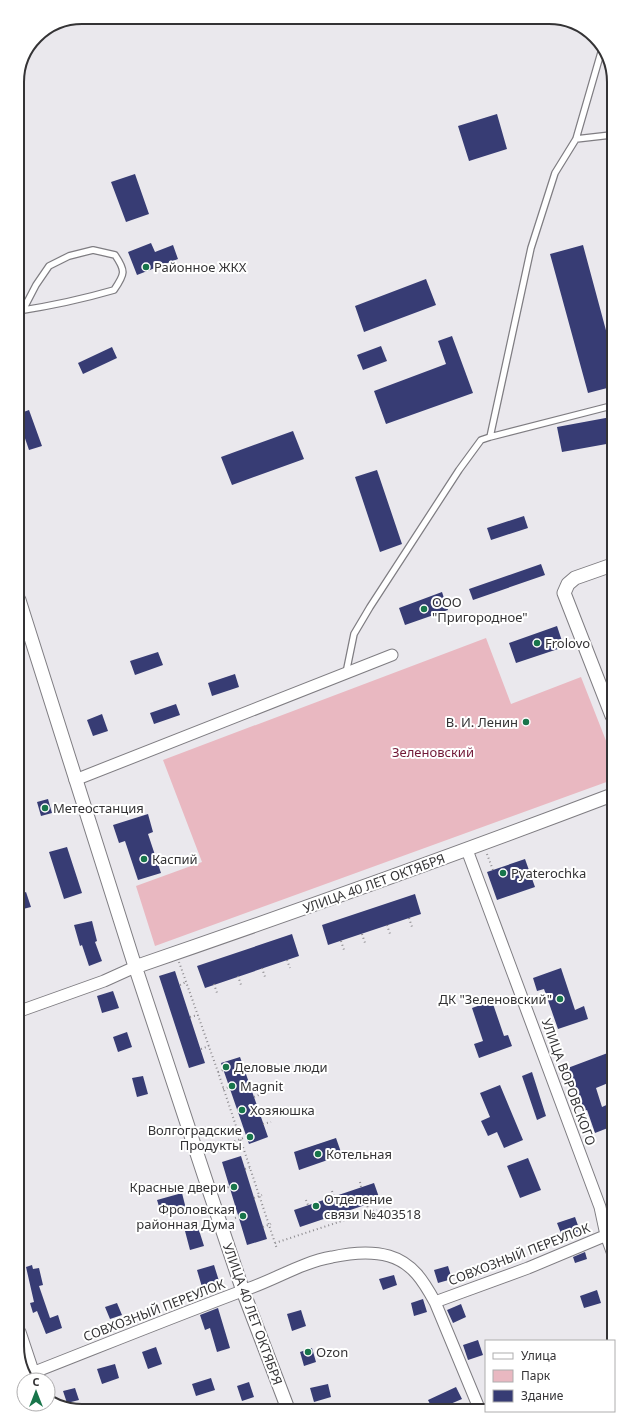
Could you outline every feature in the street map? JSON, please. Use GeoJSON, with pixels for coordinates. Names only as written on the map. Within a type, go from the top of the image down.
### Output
{"type":"FeatureCollection","features":[{"type":"Feature","properties":{"kind":"street"},"geometry":{"type":"LineString","coordinates":[[607,567],[575,578],[568,584],[564,593],[607,703]]}},
{"type":"Feature","properties":{"kind":"street","name":"УЛИЦА 40 ЛЕТ ОКТЯБРЯ"},"geometry":{"type":"LineString","coordinates":[[24,619],[135,967],[243,1291],[286,1404]]}},
{"type":"Feature","properties":{"kind":"street"},"geometry":{"type":"LineString","coordinates":[[75,780],[392,655]]}},
{"type":"Feature","properties":{"kind":"street","name":"УЛИЦА 40 ЛЕТ ОКТЯБРЯ"},"geometry":{"type":"LineString","coordinates":[[135,967],[301,910],[467,850],[607,797]]}},
{"type":"Feature","properties":{"kind":"street","name":"УЛИЦА ВОРОВСКОГО"},"geometry":{"type":"LineString","coordinates":[[467,850],[607,1225]]}},
{"type":"Feature","properties":{"kind":"street"},"geometry":{"type":"LineString","coordinates":[[24,1010],[104,981],[135,967]]}},
{"type":"Feature","properties":{"kind":"street","name":"СОВХОЗНЫЙ ПЕРЕУЛОК"},"geometry":{"type":"LineString","coordinates":[[434,1302],[528,1268],[607,1234]]}},
{"type":"Feature","properties":{"kind":"street","name":"СОВХОЗНЫЙ ПЕРЕУЛОК"},"geometry":{"type":"LineString","coordinates":[[42,1372],[261,1284],[299,1266],[332,1257],[353,1254],[374,1254],[388,1256],[402,1261],[411,1267],[427,1287],[477,1404]]}},
{"type":"Feature","properties":{"kind":"street"},"geometry":{"type":"LineString","coordinates":[[24,1347],[31,1372]]}},
{"type":"Feature","properties":{"kind":"lane"},"geometry":{"type":"LineString","coordinates":[[490,437],[531,248],[556,173],[576,139],[600,55]]}},
{"type":"Feature","properties":{"kind":"lane"},"geometry":{"type":"LineString","coordinates":[[576,139],[607,135]]}},
{"type":"Feature","properties":{"kind":"lane"},"geometry":{"type":"LineString","coordinates":[[24,304],[49,266],[69,256],[93,250],[115,255],[122,266],[122,278],[114,290],[93,296],[24,310]]}},
{"type":"Feature","properties":{"kind":"lane"},"geometry":{"type":"LineString","coordinates":[[346,673],[354,634],[459,470],[481,440],[607,407]]}},
{"type":"Feature","properties":{"kind":"path"},"geometry":{"type":"LineString","coordinates":[[409,918],[412,927]]}},
{"type":"Feature","properties":{"kind":"path"},"geometry":{"type":"LineString","coordinates":[[387,926],[390,934]]}},
{"type":"Feature","properties":{"kind":"path"},"geometry":{"type":"LineString","coordinates":[[362,934],[365,943]]}},
{"type":"Feature","properties":{"kind":"path"},"geometry":{"type":"LineString","coordinates":[[341,941],[344,950]]}},
{"type":"Feature","properties":{"kind":"path"},"geometry":{"type":"LineString","coordinates":[[176,953],[251,1167],[270,1225],[276,1249]]}},
{"type":"Feature","properties":{"kind":"path"},"geometry":{"type":"LineString","coordinates":[[287,960],[290,968]]}},
{"type":"Feature","properties":{"kind":"path"},"geometry":{"type":"LineString","coordinates":[[262,968],[265,977]]}},
{"type":"Feature","properties":{"kind":"path"},"geometry":{"type":"LineString","coordinates":[[238,976],[241,985]]}},
{"type":"Feature","properties":{"kind":"path"},"geometry":{"type":"LineString","coordinates":[[180,985],[186,982]]}},
{"type":"Feature","properties":{"kind":"path"},"geometry":{"type":"LineString","coordinates":[[214,984],[216,993]]}},
{"type":"Feature","properties":{"kind":"path"},"geometry":{"type":"LineString","coordinates":[[190,1017],[198,1015]]}},
{"type":"Feature","properties":{"kind":"path"},"geometry":{"type":"LineString","coordinates":[[201,1049],[209,1046]]}},
{"type":"Feature","properties":{"kind":"path"},"geometry":{"type":"LineString","coordinates":[[245,1070],[252,1068]]}},
{"type":"Feature","properties":{"kind":"path"},"geometry":{"type":"LineString","coordinates":[[218,1072],[223,1070]]}},
{"type":"Feature","properties":{"kind":"path"},"geometry":{"type":"LineString","coordinates":[[223,1089],[229,1087]]}},
{"type":"Feature","properties":{"kind":"path"},"geometry":{"type":"LineString","coordinates":[[254,1097],[262,1094]]}},
{"type":"Feature","properties":{"kind":"path"},"geometry":{"type":"LineString","coordinates":[[263,1124],[271,1122]]}},
{"type":"Feature","properties":{"kind":"path"},"geometry":{"type":"LineString","coordinates":[[226,1144],[246,1137]]}},
{"type":"Feature","properties":{"kind":"path"},"geometry":{"type":"LineString","coordinates":[[245,1169],[251,1167]]}},
{"type":"Feature","properties":{"kind":"path"},"geometry":{"type":"LineString","coordinates":[[360,1182],[362,1187]]}},
{"type":"Feature","properties":{"kind":"path"},"geometry":{"type":"LineString","coordinates":[[332,1191],[334,1196]]}},
{"type":"Feature","properties":{"kind":"path"},"geometry":{"type":"LineString","coordinates":[[254,1198],[260,1196]]}},
{"type":"Feature","properties":{"kind":"path"},"geometry":{"type":"LineString","coordinates":[[306,1200],[308,1205]]}},
{"type":"Feature","properties":{"kind":"path"},"geometry":{"type":"LineString","coordinates":[[367,1205],[369,1212]]}},
{"type":"Feature","properties":{"kind":"path"},"geometry":{"type":"LineString","coordinates":[[275,1244],[377,1210]]}},
{"type":"Feature","properties":{"kind":"path"},"geometry":{"type":"LineString","coordinates":[[263,1227],[270,1225]]}},
{"type":"Feature","properties":{"kind":"green space","name":"Зеленовский"},"geometry":{"type":"Polygon","coordinates":[[[486,638],[511,704],[581,677],[607,743],[607,782],[155,946],[136,886],[202,862],[163,760],[486,638]]]}},
{"type":"Feature","properties":{"kind":"building"},"geometry":{"type":"Polygon","coordinates":[[[497,114],[507,149],[469,161],[458,126],[497,114]]]}},
{"type":"Feature","properties":{"kind":"building"},"geometry":{"type":"Polygon","coordinates":[[[135,174],[149,214],[126,222],[111,182],[135,174]]]}},
{"type":"Feature","properties":{"kind":"building","name":"Районное ЖКХ"},"geometry":{"type":"Polygon","coordinates":[[[151,243],[155,252],[173,245],[178,259],[137,275],[128,252],[151,243]]]}},
{"type":"Feature","properties":{"kind":"building"},"geometry":{"type":"Polygon","coordinates":[[[583,245],[607,334],[607,388],[588,393],[550,254],[583,245]]]}},
{"type":"Feature","properties":{"kind":"building"},"geometry":{"type":"Polygon","coordinates":[[[426,279],[436,305],[364,332],[355,306],[426,279]]]}},
{"type":"Feature","properties":{"kind":"building"},"geometry":{"type":"Polygon","coordinates":[[[452,336],[473,393],[386,424],[374,391],[446,364],[438,341],[452,336]]]}},
{"type":"Feature","properties":{"kind":"building"},"geometry":{"type":"Polygon","coordinates":[[[381,346],[387,361],[363,370],[357,355],[381,346]]]}},
{"type":"Feature","properties":{"kind":"building"},"geometry":{"type":"Polygon","coordinates":[[[112,347],[117,358],[83,374],[78,363],[112,347]]]}},
{"type":"Feature","properties":{"kind":"building"},"geometry":{"type":"Polygon","coordinates":[[[29,410],[42,446],[29,450],[24,435],[24,412],[29,410]]]}},
{"type":"Feature","properties":{"kind":"building"},"geometry":{"type":"Polygon","coordinates":[[[607,418],[607,444],[562,452],[557,427],[607,418]]]}},
{"type":"Feature","properties":{"kind":"building"},"geometry":{"type":"Polygon","coordinates":[[[293,431],[304,459],[232,485],[221,457],[293,431]]]}},
{"type":"Feature","properties":{"kind":"building"},"geometry":{"type":"Polygon","coordinates":[[[377,470],[402,544],[380,552],[355,477],[377,470]]]}},
{"type":"Feature","properties":{"kind":"building"},"geometry":{"type":"Polygon","coordinates":[[[524,516],[528,528],[491,540],[487,528],[524,516]]]}},
{"type":"Feature","properties":{"kind":"building"},"geometry":{"type":"Polygon","coordinates":[[[541,564],[545,575],[473,600],[469,589],[541,564]]]}},
{"type":"Feature","properties":{"kind":"building","name":"ООО \"Пригородное\""},"geometry":{"type":"Polygon","coordinates":[[[442,592],[448,610],[405,625],[399,608],[442,592]]]}},
{"type":"Feature","properties":{"kind":"building"},"geometry":{"type":"Polygon","coordinates":[[[557,626],[564,647],[516,663],[509,643],[557,626]]]}},
{"type":"Feature","properties":{"kind":"building"},"geometry":{"type":"Polygon","coordinates":[[[158,652],[163,665],[135,675],[130,661],[158,652]]]}},
{"type":"Feature","properties":{"kind":"building"},"geometry":{"type":"Polygon","coordinates":[[[235,674],[239,687],[212,696],[208,683],[235,674]]]}},
{"type":"Feature","properties":{"kind":"building"},"geometry":{"type":"Polygon","coordinates":[[[176,704],[180,715],[154,724],[150,713],[176,704]]]}},
{"type":"Feature","properties":{"kind":"building"},"geometry":{"type":"Polygon","coordinates":[[[102,714],[108,731],[93,736],[87,720],[102,714]]]}},
{"type":"Feature","properties":{"kind":"building","name":"Метеостанция"},"geometry":{"type":"Polygon","coordinates":[[[48,799],[52,813],[41,816],[37,802],[48,799]]]}},
{"type":"Feature","properties":{"kind":"building"},"geometry":{"type":"Polygon","coordinates":[[[148,814],[153,832],[148,834],[161,873],[138,880],[125,841],[119,843],[113,825],[148,814]]]}},
{"type":"Feature","properties":{"kind":"building"},"geometry":{"type":"Polygon","coordinates":[[[67,847],[82,893],[64,899],[49,852],[67,847]]]}},
{"type":"Feature","properties":{"kind":"building"},"geometry":{"type":"Polygon","coordinates":[[[525,859],[535,887],[497,900],[487,872],[525,859]]]}},
{"type":"Feature","properties":{"kind":"building"},"geometry":{"type":"Polygon","coordinates":[[[26,892],[31,907],[24,909],[24,893],[26,892]]]}},
{"type":"Feature","properties":{"kind":"building"},"geometry":{"type":"Polygon","coordinates":[[[415,894],[421,914],[328,945],[322,925],[415,894]]]}},
{"type":"Feature","properties":{"kind":"building"},"geometry":{"type":"Polygon","coordinates":[[[92,921],[97,941],[95,942],[102,961],[89,966],[82,945],[80,946],[74,925],[92,921]]]}},
{"type":"Feature","properties":{"kind":"building"},"geometry":{"type":"Polygon","coordinates":[[[292,934],[299,956],[205,988],[197,966],[292,934]]]}},
{"type":"Feature","properties":{"kind":"building","name":"ДК \"Зеленовский\""},"geometry":{"type":"Polygon","coordinates":[[[561,968],[575,1010],[584,1006],[588,1019],[558,1029],[544,989],[537,991],[533,978],[561,968]]]}},
{"type":"Feature","properties":{"kind":"building"},"geometry":{"type":"Polygon","coordinates":[[[175,971],[205,1063],[189,1068],[159,976],[175,971]]]}},
{"type":"Feature","properties":{"kind":"building"},"geometry":{"type":"Polygon","coordinates":[[[113,991],[119,1008],[102,1013],[97,996],[113,991]]]}},
{"type":"Feature","properties":{"kind":"building"},"geometry":{"type":"Polygon","coordinates":[[[492,1001],[504,1036],[508,1035],[512,1046],[479,1058],[474,1044],[483,1041],[472,1008],[492,1001]]]}},
{"type":"Feature","properties":{"kind":"building"},"geometry":{"type":"Polygon","coordinates":[[[127,1032],[132,1047],[118,1052],[113,1037],[127,1032]]]}},
{"type":"Feature","properties":{"kind":"building"},"geometry":{"type":"Polygon","coordinates":[[[607,1053],[607,1083],[596,1088],[602,1107],[607,1105],[607,1128],[595,1133],[587,1110],[584,1111],[579,1094],[576,1096],[565,1069],[607,1053]]]}},
{"type":"Feature","properties":{"kind":"building"},"geometry":{"type":"Polygon","coordinates":[[[240,1057],[268,1137],[249,1144],[221,1063],[240,1057]]]}},
{"type":"Feature","properties":{"kind":"building"},"geometry":{"type":"Polygon","coordinates":[[[532,1072],[546,1116],[537,1120],[522,1076],[532,1072]]]}},
{"type":"Feature","properties":{"kind":"building"},"geometry":{"type":"Polygon","coordinates":[[[143,1076],[148,1094],[137,1097],[132,1078],[143,1076]]]}},
{"type":"Feature","properties":{"kind":"building"},"geometry":{"type":"Polygon","coordinates":[[[500,1085],[523,1140],[504,1148],[497,1132],[488,1136],[481,1121],[490,1117],[480,1093],[500,1085]]]}},
{"type":"Feature","properties":{"kind":"building","name":"Котельная"},"geometry":{"type":"Polygon","coordinates":[[[336,1138],[342,1155],[299,1170],[294,1152],[336,1138]]]}},
{"type":"Feature","properties":{"kind":"building"},"geometry":{"type":"Polygon","coordinates":[[[241,1156],[267,1239],[247,1245],[222,1162],[241,1156]]]}},
{"type":"Feature","properties":{"kind":"building"},"geometry":{"type":"Polygon","coordinates":[[[528,1158],[541,1190],[520,1198],[507,1166],[528,1158]]]}},
{"type":"Feature","properties":{"kind":"building"},"geometry":{"type":"Polygon","coordinates":[[[374,1183],[380,1200],[300,1227],[294,1210],[374,1183]]]}},
{"type":"Feature","properties":{"kind":"building"},"geometry":{"type":"Polygon","coordinates":[[[182,1193],[186,1209],[162,1216],[157,1200],[182,1193]]]}},
{"type":"Feature","properties":{"kind":"building"},"geometry":{"type":"Polygon","coordinates":[[[575,1217],[580,1231],[562,1236],[557,1223],[575,1217]]]}},
{"type":"Feature","properties":{"kind":"building"},"geometry":{"type":"Polygon","coordinates":[[[198,1227],[204,1246],[190,1250],[185,1231],[198,1227]]]}},
{"type":"Feature","properties":{"kind":"building"},"geometry":{"type":"Polygon","coordinates":[[[585,1252],[587,1259],[575,1263],[573,1257],[585,1252]]]}},
{"type":"Feature","properties":{"kind":"building"},"geometry":{"type":"Polygon","coordinates":[[[32,1265],[33,1269],[39,1268],[43,1285],[39,1286],[50,1318],[58,1315],[62,1328],[46,1334],[37,1311],[33,1313],[30,1303],[34,1302],[26,1267],[32,1265]]]}},
{"type":"Feature","properties":{"kind":"building"},"geometry":{"type":"Polygon","coordinates":[[[214,1265],[219,1281],[202,1287],[197,1270],[214,1265]]]}},
{"type":"Feature","properties":{"kind":"building"},"geometry":{"type":"Polygon","coordinates":[[[448,1266],[452,1279],[438,1283],[434,1270],[448,1266]]]}},
{"type":"Feature","properties":{"kind":"building"},"geometry":{"type":"Polygon","coordinates":[[[394,1275],[397,1285],[383,1290],[379,1279],[394,1275]]]}},
{"type":"Feature","properties":{"kind":"building"},"geometry":{"type":"Polygon","coordinates":[[[597,1290],[601,1303],[584,1308],[580,1296],[597,1290]]]}},
{"type":"Feature","properties":{"kind":"building"},"geometry":{"type":"Polygon","coordinates":[[[423,1299],[427,1312],[414,1316],[411,1303],[423,1299]]]}},
{"type":"Feature","properties":{"kind":"building"},"geometry":{"type":"Polygon","coordinates":[[[117,1303],[122,1315],[110,1319],[105,1307],[117,1303]]]}},
{"type":"Feature","properties":{"kind":"building"},"geometry":{"type":"Polygon","coordinates":[[[461,1304],[466,1317],[453,1323],[447,1310],[461,1304]]]}},
{"type":"Feature","properties":{"kind":"building"},"geometry":{"type":"Polygon","coordinates":[[[218,1308],[230,1348],[217,1352],[210,1328],[205,1330],[200,1315],[218,1308]]]}},
{"type":"Feature","properties":{"kind":"building"},"geometry":{"type":"Polygon","coordinates":[[[301,1310],[306,1326],[292,1331],[287,1314],[301,1310]]]}},
{"type":"Feature","properties":{"kind":"building"},"geometry":{"type":"Polygon","coordinates":[[[478,1340],[483,1355],[468,1360],[463,1345],[478,1340]]]}},
{"type":"Feature","properties":{"kind":"building"},"geometry":{"type":"Polygon","coordinates":[[[156,1347],[162,1364],[148,1369],[142,1352],[156,1347]]]}},
{"type":"Feature","properties":{"kind":"building"},"geometry":{"type":"Polygon","coordinates":[[[312,1348],[316,1362],[304,1366],[300,1352],[312,1348]]]}},
{"type":"Feature","properties":{"kind":"building"},"geometry":{"type":"Polygon","coordinates":[[[115,1364],[119,1378],[102,1384],[97,1369],[115,1364]]]}},
{"type":"Feature","properties":{"kind":"building"},"geometry":{"type":"Polygon","coordinates":[[[211,1378],[215,1390],[196,1396],[192,1384],[211,1378]]]}},
{"type":"Feature","properties":{"kind":"building"},"geometry":{"type":"Polygon","coordinates":[[[249,1382],[254,1397],[242,1401],[237,1386],[249,1382]]]}},
{"type":"Feature","properties":{"kind":"building"},"geometry":{"type":"Polygon","coordinates":[[[328,1384],[331,1397],[314,1402],[310,1388],[328,1384]]]}},
{"type":"Feature","properties":{"kind":"building"},"geometry":{"type":"Polygon","coordinates":[[[456,1387],[462,1399],[450,1404],[430,1404],[428,1400],[456,1387]]]}},
{"type":"Feature","properties":{"kind":"building"},"geometry":{"type":"Polygon","coordinates":[[[75,1388],[79,1400],[67,1402],[63,1391],[75,1388]]]}},
{"type":"Feature","properties":{"kind":"place","name":"Районное ЖКХ"},"geometry":{"type":"Point","coordinates":[146,267]}},
{"type":"Feature","properties":{"kind":"place","name":"ООО \"Пригородное\""},"geometry":{"type":"Point","coordinates":[424,609]}},
{"type":"Feature","properties":{"kind":"place","name":"Frolovo"},"geometry":{"type":"Point","coordinates":[537,643]}},
{"type":"Feature","properties":{"kind":"place","name":"В. И. Ленин"},"geometry":{"type":"Point","coordinates":[526,722]}},
{"type":"Feature","properties":{"kind":"place","name":"Метеостанция"},"geometry":{"type":"Point","coordinates":[45,808]}},
{"type":"Feature","properties":{"kind":"place","name":"Каспий"},"geometry":{"type":"Point","coordinates":[144,859]}},
{"type":"Feature","properties":{"kind":"place","name":"Pyaterochka"},"geometry":{"type":"Point","coordinates":[503,873]}},
{"type":"Feature","properties":{"kind":"place","name":"ДК \"Зеленовский\""},"geometry":{"type":"Point","coordinates":[560,999]}},
{"type":"Feature","properties":{"kind":"place","name":"Деловые люди"},"geometry":{"type":"Point","coordinates":[226,1067]}},
{"type":"Feature","properties":{"kind":"place","name":"Magnit"},"geometry":{"type":"Point","coordinates":[232,1086]}},
{"type":"Feature","properties":{"kind":"place","name":"Хозяюшка"},"geometry":{"type":"Point","coordinates":[242,1110]}},
{"type":"Feature","properties":{"kind":"place","name":"Волгоградские Продукты"},"geometry":{"type":"Point","coordinates":[250,1137]}},
{"type":"Feature","properties":{"kind":"place","name":"Котельная"},"geometry":{"type":"Point","coordinates":[318,1154]}},
{"type":"Feature","properties":{"kind":"place","name":"Красные двери"},"geometry":{"type":"Point","coordinates":[234,1187]}},
{"type":"Feature","properties":{"kind":"place","name":"Отделение связи №403518"},"geometry":{"type":"Point","coordinates":[316,1206]}},
{"type":"Feature","properties":{"kind":"place","name":"Фроловская районная Дума"},"geometry":{"type":"Point","coordinates":[243,1216]}},
{"type":"Feature","properties":{"kind":"place","name":"Ozon"},"geometry":{"type":"Point","coordinates":[308,1352]}}]}
